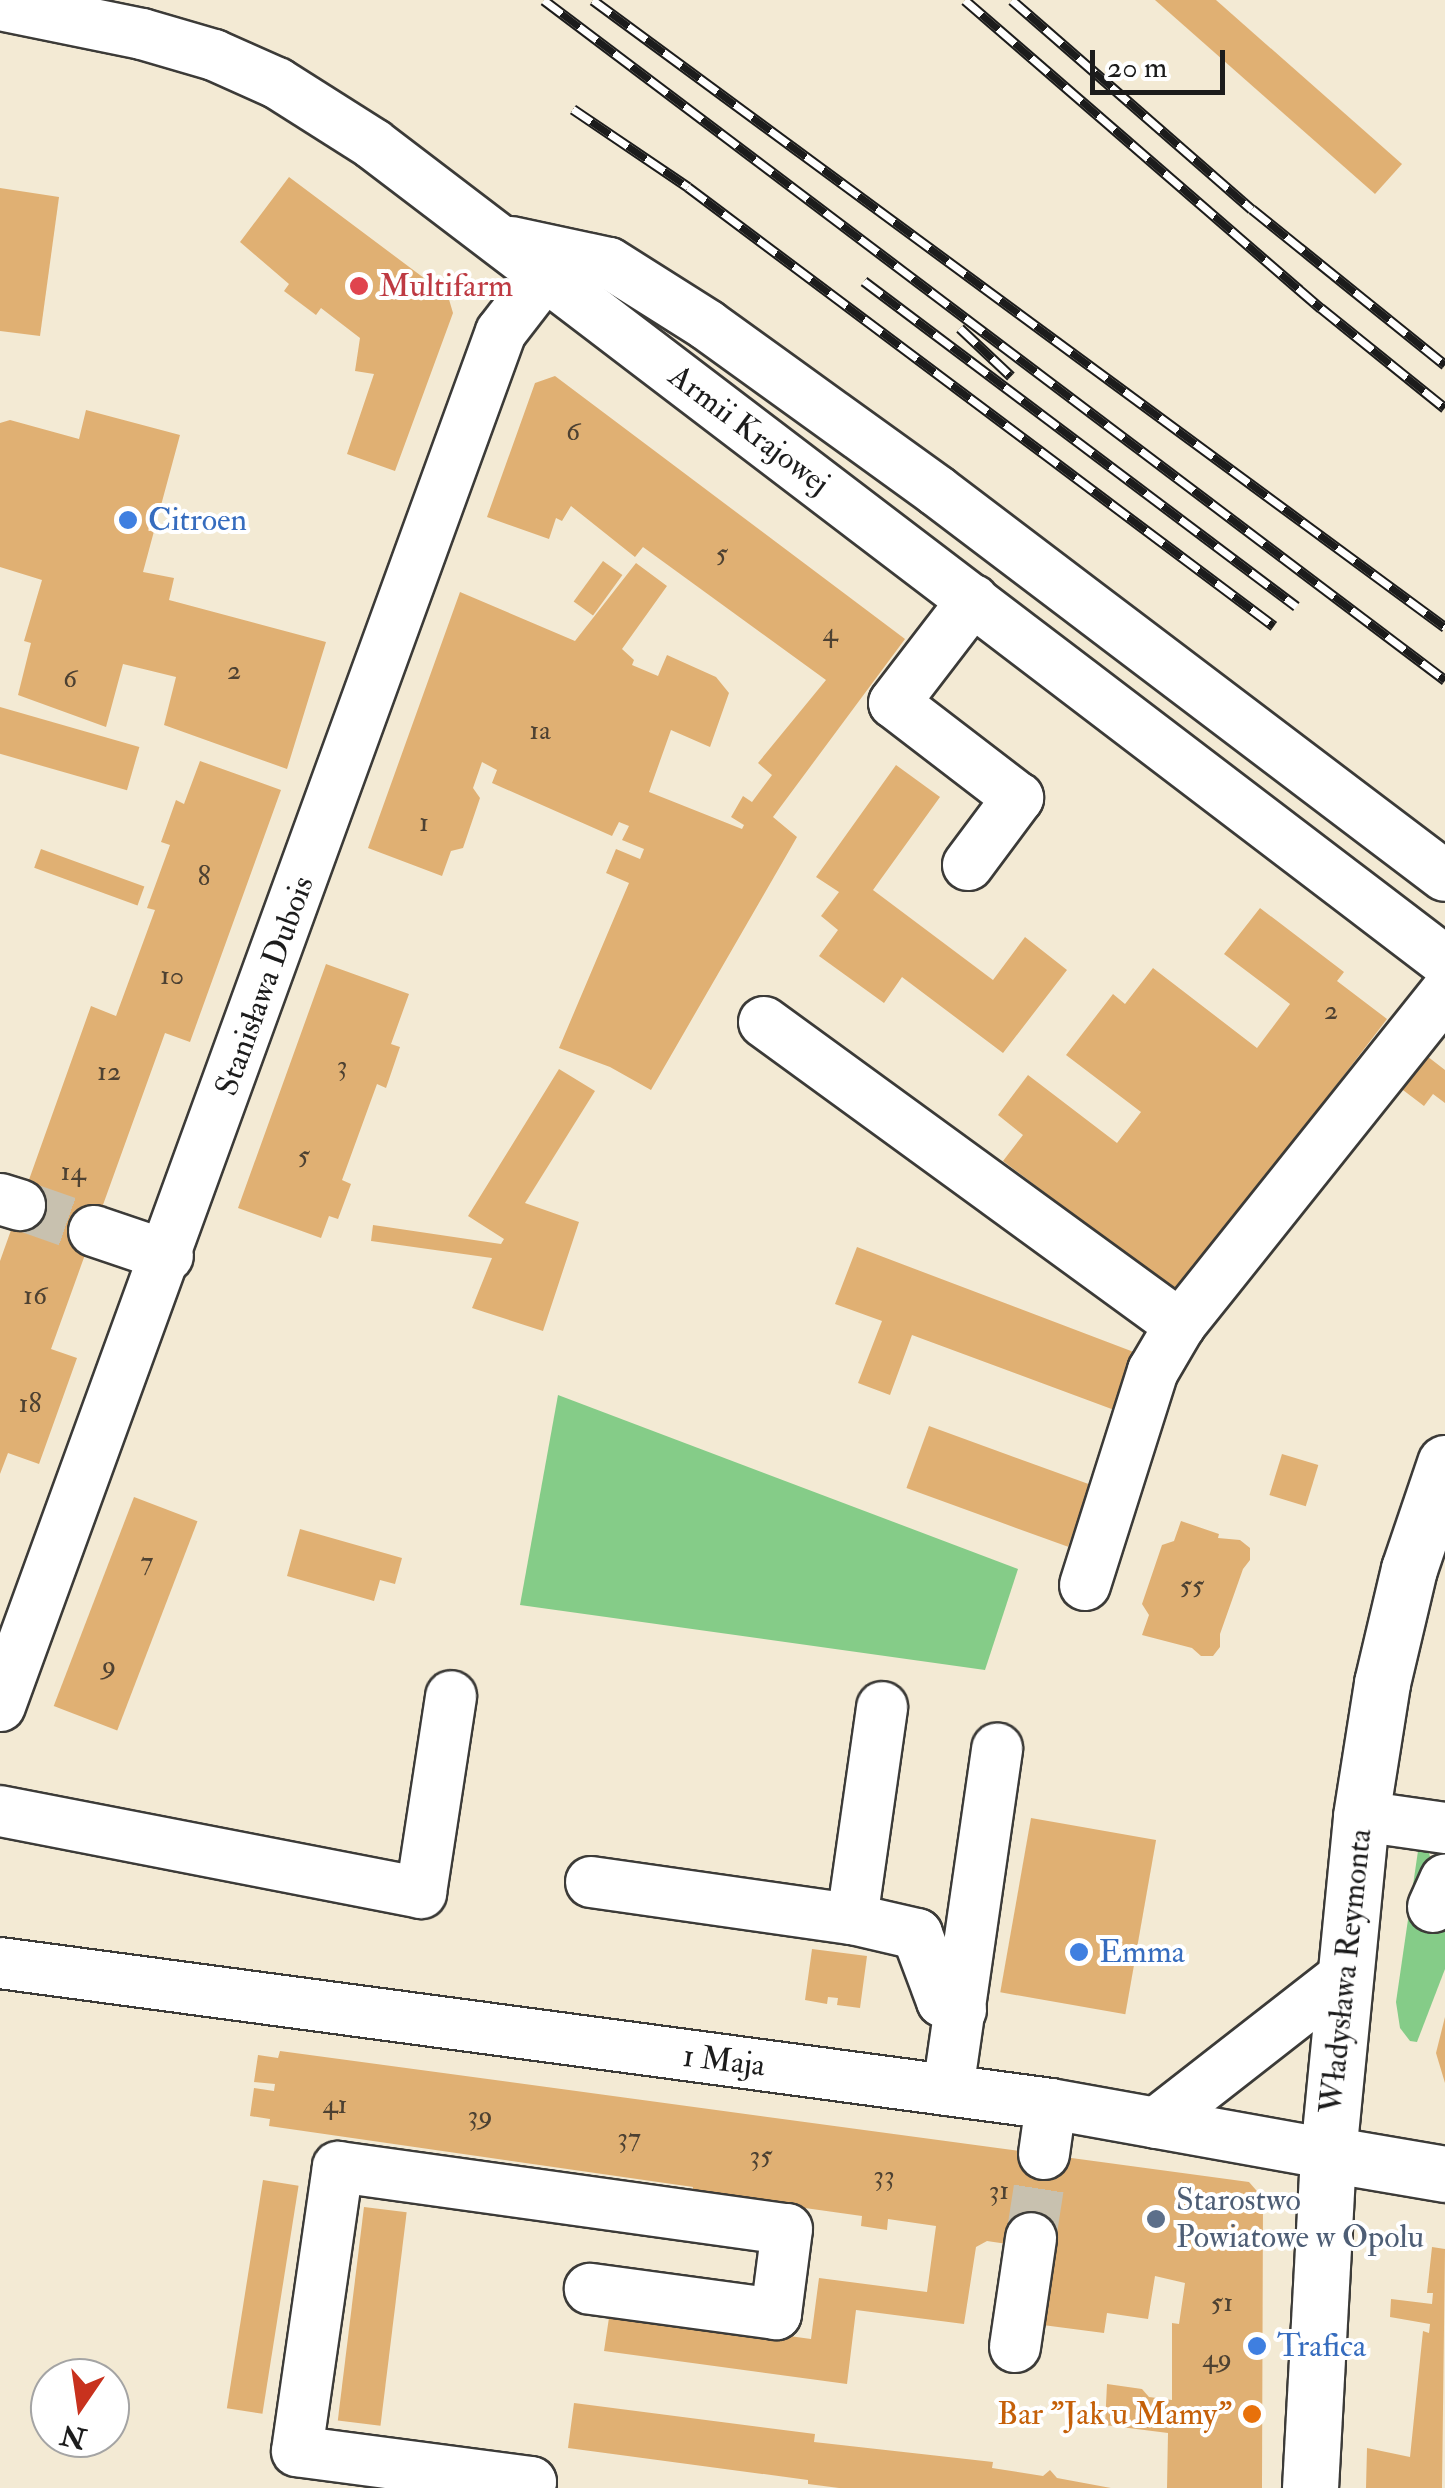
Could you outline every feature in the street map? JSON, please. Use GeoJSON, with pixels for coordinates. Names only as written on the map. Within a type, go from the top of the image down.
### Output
{"type":"FeatureCollection","features":[{"type":"Feature","properties":{"kind":"main road","name":"Władysława Reymonta"},"geometry":{"type":"LineString","coordinates":[[1310,2488],[1328,2154],[1361,1816],[1382,1682],[1409,1568],[1441,1488]]}},
{"type":"Feature","properties":{"kind":"main road","name":"1 Maja"},"geometry":{"type":"LineString","coordinates":[[1328,2154],[1445,2174]]}},
{"type":"Feature","properties":{"kind":"street","name":"Armii Krajowej"},"geometry":{"type":"LineString","coordinates":[[0,5],[142,34],[214,55],[276,83],[373,144],[1445,961]]}},
{"type":"Feature","properties":{"kind":"street"},"geometry":{"type":"LineString","coordinates":[[497,238],[609,264],[690,315],[937,491],[1445,876]]}},
{"type":"Feature","properties":{"kind":"street","name":"Stanisława Dubois"},"geometry":{"type":"LineString","coordinates":[[0,1706],[168,1256],[501,332],[544,275]]}},
{"type":"Feature","properties":{"kind":"street"},"geometry":{"type":"LineString","coordinates":[[968,865],[1018,798],[894,703],[973,600]]}},
{"type":"Feature","properties":{"kind":"street"},"geometry":{"type":"LineString","coordinates":[[1085,1585],[1153,1372],[1180,1325],[1445,993]]}},
{"type":"Feature","properties":{"kind":"street"},"geometry":{"type":"LineString","coordinates":[[764,1022],[1180,1325]]}},
{"type":"Feature","properties":{"kind":"street"},"geometry":{"type":"LineString","coordinates":[[94,1231],[168,1256]]}},
{"type":"Feature","properties":{"kind":"street"},"geometry":{"type":"LineString","coordinates":[[0,1811],[421,1893],[451,1696]]}},
{"type":"Feature","properties":{"kind":"street"},"geometry":{"type":"LineString","coordinates":[[852,1919],[882,1706]]}},
{"type":"Feature","properties":{"kind":"street"},"geometry":{"type":"LineString","coordinates":[[948,2090],[997,1749]]}},
{"type":"Feature","properties":{"kind":"street"},"geometry":{"type":"LineString","coordinates":[[1361,1816],[1445,1828]]}},
{"type":"Feature","properties":{"kind":"street"},"geometry":{"type":"LineString","coordinates":[[591,1882],[852,1919],[916,1934],[942,2001],[961,2010]]}},
{"type":"Feature","properties":{"kind":"street","name":"1 Maja"},"geometry":{"type":"LineString","coordinates":[[0,1963],[1051,2104],[1328,2154]]}},
{"type":"Feature","properties":{"kind":"street"},"geometry":{"type":"LineString","coordinates":[[1156,2123],[1344,1977]]}},
{"type":"Feature","properties":{"kind":"street"},"geometry":{"type":"LineString","coordinates":[[1044,2154],[1051,2104]]}},
{"type":"Feature","properties":{"kind":"street"},"geometry":{"type":"LineString","coordinates":[[530,2488],[530,2482],[297,2451],[338,2167],[787,2229],[776,2314],[590,2289]]}},
{"type":"Feature","properties":{"kind":"street"},"geometry":{"type":"LineString","coordinates":[[1015,2347],[1031,2238]]}},
{"type":"Feature","properties":{"kind":"green space"},"geometry":{"type":"Polygon","coordinates":[[[558,1395],[1018,1569],[985,1670],[520,1605],[558,1395]]]}},
{"type":"Feature","properties":{"kind":"green space"},"geometry":{"type":"Polygon","coordinates":[[[1419,1844],[1429,1853],[1445,1913],[1445,1969],[1417,2042],[1410,2041],[1400,2028],[1396,2002],[1419,1844]]]}},
{"type":"Feature","properties":{"kind":"building"},"geometry":{"type":"Polygon","coordinates":[[[1155,0],[1216,0],[1402,164],[1375,194],[1155,0]]]}},
{"type":"Feature","properties":{"kind":"building"},"geometry":{"type":"Polygon","coordinates":[[[289,177],[448,296],[453,313],[395,471],[347,454],[374,374],[355,371],[360,338],[321,308],[316,315],[284,291],[289,284],[240,242],[289,177]]]}},
{"type":"Feature","properties":{"kind":"building"},"geometry":{"type":"Polygon","coordinates":[[[0,188],[59,197],[40,336],[0,331],[0,188]]]}},
{"type":"Feature","properties":{"kind":"building"},"geometry":{"type":"Polygon","coordinates":[[[555,376],[905,639],[773,817],[797,837],[651,1090],[610,1067],[559,1048],[629,883],[606,873],[616,849],[640,859],[644,849],[622,840],[629,826],[619,822],[612,836],[492,783],[497,770],[482,762],[473,788],[480,798],[463,848],[451,851],[442,876],[368,848],[460,592],[575,641],[636,563],[667,586],[622,649],[634,660],[632,665],[658,676],[667,655],[716,677],[729,693],[710,747],[671,730],[649,792],[742,829],[744,825],[731,817],[743,796],[752,802],[772,775],[758,763],[826,680],[643,547],[635,557],[571,506],[562,521],[556,518],[549,539],[487,517],[535,383],[555,376]]]}},
{"type":"Feature","properties":{"kind":"building"},"geometry":{"type":"Polygon","coordinates":[[[86,410],[180,435],[143,572],[174,578],[169,600],[326,642],[287,769],[164,725],[176,677],[123,664],[106,727],[18,695],[31,643],[24,641],[42,580],[0,567],[0,423],[10,420],[79,439],[86,410]]]}},
{"type":"Feature","properties":{"kind":"building"},"geometry":{"type":"Polygon","coordinates":[[[603,561],[622,575],[593,616],[574,601],[603,561]]]}},
{"type":"Feature","properties":{"kind":"building"},"geometry":{"type":"Polygon","coordinates":[[[0,707],[139,747],[127,790],[0,754],[0,707]]]}},
{"type":"Feature","properties":{"kind":"building"},"geometry":{"type":"Polygon","coordinates":[[[200,761],[281,790],[190,1042],[165,1033],[51,1349],[77,1358],[39,1464],[8,1453],[0,1474],[0,1261],[91,1006],[116,1016],[155,910],[147,908],[170,845],[161,842],[176,800],[184,804],[200,761]]]}},
{"type":"Feature","properties":{"kind":"building"},"geometry":{"type":"Polygon","coordinates":[[[896,765],[940,797],[873,890],[993,980],[1025,937],[1067,970],[1003,1053],[902,977],[884,1003],[819,956],[838,930],[821,916],[839,892],[816,877],[896,765]]]}},
{"type":"Feature","properties":{"kind":"building"},"geometry":{"type":"Polygon","coordinates":[[[41,849],[144,887],[138,905],[34,868],[41,849]]]}},
{"type":"Feature","properties":{"kind":"building"},"geometry":{"type":"Polygon","coordinates":[[[1260,908],[1344,972],[1337,981],[1387,1019],[1177,1293],[1003,1161],[1023,1135],[998,1115],[1028,1075],[1117,1143],[1141,1112],[1066,1055],[1113,994],[1125,1004],[1153,968],[1257,1048],[1290,1004],[1224,954],[1260,908]]]}},
{"type":"Feature","properties":{"kind":"building"},"geometry":{"type":"Polygon","coordinates":[[[326,964],[409,994],[391,1044],[400,1047],[386,1088],[377,1084],[342,1180],[351,1184],[338,1219],[329,1216],[321,1238],[238,1208],[326,964]]]}},
{"type":"Feature","properties":{"kind":"building"},"geometry":{"type":"Polygon","coordinates":[[[1423,1053],[1445,1070],[1445,1103],[1433,1094],[1424,1106],[1399,1087],[1423,1053]]]}},
{"type":"Feature","properties":{"kind":"building"},"geometry":{"type":"Polygon","coordinates":[[[559,1069],[595,1091],[525,1203],[579,1222],[543,1331],[472,1308],[492,1258],[371,1241],[373,1225],[501,1244],[504,1239],[468,1216],[559,1069]]]}},
{"type":"Feature","properties":{"kind":"building"},"geometry":{"type":"Polygon","coordinates":[[[857,1247],[1139,1354],[1117,1411],[912,1335],[890,1395],[858,1383],[882,1321],[835,1304],[857,1247]]]}},
{"type":"Feature","properties":{"kind":"building"},"geometry":{"type":"Polygon","coordinates":[[[929,1426],[1091,1485],[1068,1547],[906,1488],[929,1426]]]}},
{"type":"Feature","properties":{"kind":"building"},"geometry":{"type":"Polygon","coordinates":[[[1282,1454],[1318,1465],[1306,1506],[1269,1495],[1282,1454]]]}},
{"type":"Feature","properties":{"kind":"building"},"geometry":{"type":"Polygon","coordinates":[[[134,1497],[197,1521],[117,1730],[54,1706],[134,1497]]]}},
{"type":"Feature","properties":{"kind":"building"},"geometry":{"type":"Polygon","coordinates":[[[1181,1521],[1219,1534],[1218,1538],[1240,1540],[1250,1548],[1250,1560],[1243,1569],[1220,1634],[1220,1647],[1213,1656],[1201,1656],[1192,1648],[1142,1635],[1149,1615],[1142,1604],[1162,1545],[1174,1541],[1181,1521]]]}},
{"type":"Feature","properties":{"kind":"building"},"geometry":{"type":"Polygon","coordinates":[[[300,1529],[402,1558],[395,1584],[380,1580],[374,1601],[287,1576],[300,1529]]]}},
{"type":"Feature","properties":{"kind":"building","name":"Emma"},"geometry":{"type":"Polygon","coordinates":[[[1031,1818],[1156,1840],[1125,2014],[1000,1992],[1031,1818]]]}},
{"type":"Feature","properties":{"kind":"building"},"geometry":{"type":"Polygon","coordinates":[[[812,1949],[867,1956],[860,2008],[837,2005],[838,1998],[828,1997],[827,2004],[805,2000],[812,1949]]]}},
{"type":"Feature","properties":{"kind":"building"},"geometry":{"type":"Polygon","coordinates":[[[1445,2017],[1445,2083],[1436,2053],[1445,2017]]]}},
{"type":"Feature","properties":{"kind":"building"},"geometry":{"type":"Polygon","coordinates":[[[280,2051],[1249,2182],[1263,2198],[1262,2488],[1167,2488],[1168,2433],[1105,2425],[1107,2384],[1142,2389],[1149,2397],[1172,2400],[1172,2323],[1179,2324],[1185,2283],[1155,2276],[1148,2319],[1107,2313],[1104,2333],[1035,2324],[1014,2245],[987,2241],[976,2247],[964,2324],[856,2310],[847,2384],[604,2351],[610,2311],[811,2339],[819,2278],[927,2292],[936,2226],[888,2219],[887,2230],[861,2226],[862,2216],[692,2192],[693,2187],[269,2126],[270,2119],[250,2116],[254,2088],[274,2091],[275,2084],[254,2082],[258,2055],[278,2058],[280,2051]]]}},
{"type":"Feature","properties":{"kind":"building"},"geometry":{"type":"Polygon","coordinates":[[[263,2180],[299,2186],[262,2414],[227,2408],[263,2180]]]}},
{"type":"Feature","properties":{"kind":"building"},"geometry":{"type":"Polygon","coordinates":[[[364,2207],[407,2212],[380,2426],[338,2420],[364,2207]]]}},
{"type":"Feature","properties":{"kind":"building"},"geometry":{"type":"Polygon","coordinates":[[[1432,2247],[1445,2249],[1442,2488],[1366,2488],[1367,2448],[1410,2457],[1423,2331],[1429,2333],[1430,2324],[1390,2317],[1391,2299],[1432,2304],[1433,2293],[1427,2293],[1432,2247]]]}},
{"type":"Feature","properties":{"kind":"building"},"geometry":{"type":"Polygon","coordinates":[[[574,2403],[815,2434],[814,2442],[993,2462],[992,2468],[1043,2476],[1050,2470],[1057,2478],[1111,2488],[839,2488],[808,2484],[808,2480],[568,2448],[574,2403]]]}},
{"type":"Feature","properties":{"kind":"tunnel"},"geometry":{"type":"LineString","coordinates":[[20,1205],[94,1231]]}},
{"type":"Feature","properties":{"kind":"tunnel"},"geometry":{"type":"LineString","coordinates":[[1031,2238],[1044,2154]]}},
{"type":"Feature","properties":{"kind":"railway"},"geometry":{"type":"LineString","coordinates":[[544,0],[1445,680]]}},
{"type":"Feature","properties":{"kind":"railway"},"geometry":{"type":"LineString","coordinates":[[593,0],[1445,627]]}},
{"type":"Feature","properties":{"kind":"railway"},"geometry":{"type":"LineString","coordinates":[[965,0],[1321,308],[1445,408]]}},
{"type":"Feature","properties":{"kind":"railway"},"geometry":{"type":"LineString","coordinates":[[1012,0],[1252,209],[1445,365]]}},
{"type":"Feature","properties":{"kind":"railway"},"geometry":{"type":"LineString","coordinates":[[573,109],[688,187],[1274,626]]}},
{"type":"Feature","properties":{"kind":"railway"},"geometry":{"type":"LineString","coordinates":[[864,281],[1296,606]]}},
{"type":"Feature","properties":{"kind":"railway"},"geometry":{"type":"LineString","coordinates":[[960,328],[1011,376]]}},
{"type":"Feature","properties":{"kind":"place","name":"Multifarm"},"geometry":{"type":"Point","coordinates":[359,286]}},
{"type":"Feature","properties":{"kind":"place","name":"Citroen"},"geometry":{"type":"Point","coordinates":[128,520]}},
{"type":"Feature","properties":{"kind":"place","name":"Emma"},"geometry":{"type":"Point","coordinates":[1079,1952]}},
{"type":"Feature","properties":{"kind":"place","name":"Starostwo Powiatowe w Opolu"},"geometry":{"type":"Point","coordinates":[1156,2219]}},
{"type":"Feature","properties":{"kind":"place","name":"Trafica"},"geometry":{"type":"Point","coordinates":[1257,2346]}},
{"type":"Feature","properties":{"kind":"place","name":"Bar \"Jak u Mamy\""},"geometry":{"type":"Point","coordinates":[1252,2414]}}]}
